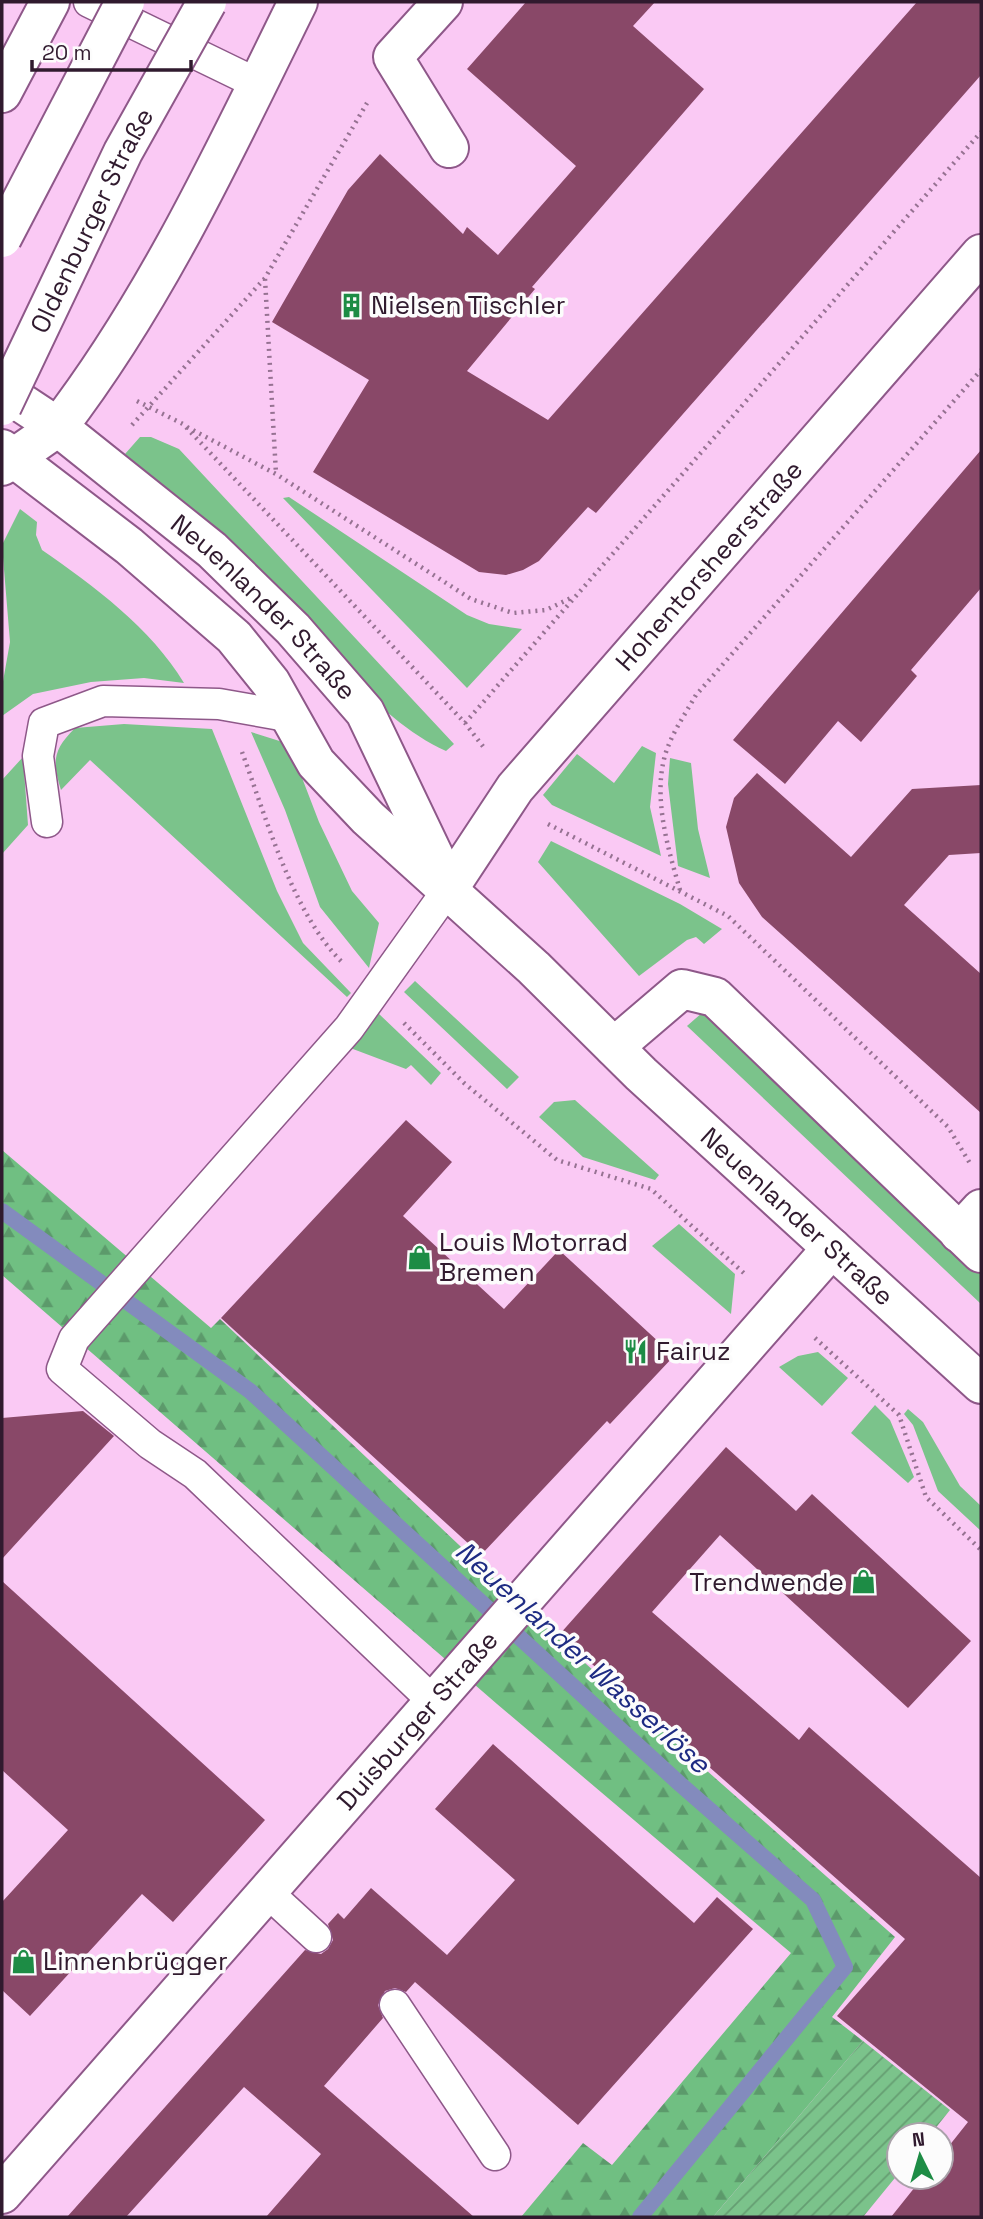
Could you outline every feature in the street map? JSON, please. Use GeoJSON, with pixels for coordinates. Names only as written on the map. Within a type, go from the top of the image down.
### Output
{"type":"FeatureCollection","features":[{"type":"Feature","properties":{"kind":"main road"},"geometry":{"type":"LineString","coordinates":[[2,93],[50,2]]}},
{"type":"Feature","properties":{"kind":"main road"},"geometry":{"type":"LineString","coordinates":[[2,238],[125,2]]}},
{"type":"Feature","properties":{"kind":"main road","name":"Oldenburger Straße"},"geometry":{"type":"LineString","coordinates":[[2,406],[123,152],[207,2]]}},
{"type":"Feature","properties":{"kind":"main road"},"geometry":{"type":"LineString","coordinates":[[6,458],[58,427],[95,379],[197,209],[298,2]]}},
{"type":"Feature","properties":{"kind":"main road"},"geometry":{"type":"LineString","coordinates":[[443,2],[393,57],[449,148]]}},
{"type":"Feature","properties":{"kind":"main road","name":"Hohentorsheerstraße"},"geometry":{"type":"LineString","coordinates":[[449,888],[515,788],[981,254]]}},
{"type":"Feature","properties":{"kind":"main road","name":"Neuenlander Straße"},"geometry":{"type":"LineString","coordinates":[[2,390],[58,427],[212,550],[293,629],[365,712],[449,888]]}},
{"type":"Feature","properties":{"kind":"main road","name":"Neuenlander Straße"},"geometry":{"type":"LineString","coordinates":[[6,458],[129,546],[234,637],[271,683],[316,763],[368,818],[449,888],[614,1047],[981,1384]]}},
{"type":"Feature","properties":{"kind":"main road"},"geometry":{"type":"LineString","coordinates":[[614,1047],[682,989],[715,997],[974,1232]]}},
{"type":"Feature","properties":{"kind":"main road","name":"Duisburger Straße"},"geometry":{"type":"LineString","coordinates":[[2,2194],[832,1248]]}},
{"type":"Feature","properties":{"kind":"lane"},"geometry":{"type":"LineString","coordinates":[[89,2],[258,84]]}},
{"type":"Feature","properties":{"kind":"lane"},"geometry":{"type":"LineString","coordinates":[[47,822],[38,756],[44,723],[103,701],[219,704],[292,717]]}},
{"type":"Feature","properties":{"kind":"lane"},"geometry":{"type":"LineString","coordinates":[[434,1702],[195,1474],[150,1444],[62,1369],[74,1339],[349,1028],[449,888]]}},
{"type":"Feature","properties":{"kind":"lane"},"geometry":{"type":"LineString","coordinates":[[267,1892],[317,1937]]}},
{"type":"Feature","properties":{"kind":"lane"},"geometry":{"type":"LineString","coordinates":[[394,2005],[495,2155]]}},
{"type":"Feature","properties":{"kind":"path"},"geometry":{"type":"LineString","coordinates":[[393,57],[265,278],[146,406],[276,474],[471,599],[513,613],[545,610],[577,595]]}},
{"type":"Feature","properties":{"kind":"path"},"geometry":{"type":"LineString","coordinates":[[465,723],[981,132]]}},
{"type":"Feature","properties":{"kind":"path"},"geometry":{"type":"LineString","coordinates":[[265,278],[276,474]]}},
{"type":"Feature","properties":{"kind":"path"},"geometry":{"type":"LineString","coordinates":[[680,891],[666,838],[661,784],[668,745],[695,695],[981,370]]}},
{"type":"Feature","properties":{"kind":"path"},"geometry":{"type":"LineString","coordinates":[[183,424],[465,723],[538,819],[728,916],[948,1127],[975,1171]]}},
{"type":"Feature","properties":{"kind":"path"},"geometry":{"type":"LineString","coordinates":[[219,704],[233,727],[283,863],[323,944],[464,1083],[557,1160]]}},
{"type":"Feature","properties":{"kind":"path"},"geometry":{"type":"LineString","coordinates":[[926,1497],[981,1550]]}},
{"type":"Feature","properties":{"kind":"green space"},"geometry":{"type":"Polygon","coordinates":[[[140,437],[151,437],[179,449],[454,744],[446,751],[418,735],[390,715],[364,690],[243,556],[125,454],[140,437]]]}},
{"type":"Feature","properties":{"kind":"green space"},"geometry":{"type":"Polygon","coordinates":[[[289,497],[467,615],[489,624],[522,629],[467,688],[283,498],[289,497]]]}},
{"type":"Feature","properties":{"kind":"green space"},"geometry":{"type":"Polygon","coordinates":[[[20,509],[37,522],[36,535],[42,550],[120,609],[155,644],[184,683],[144,678],[91,682],[33,694],[2,716],[2,687],[10,642],[2,545],[20,509]]]}},
{"type":"Feature","properties":{"kind":"green space"},"geometry":{"type":"Polygon","coordinates":[[[124,724],[212,729],[277,891],[303,943],[351,993],[347,997],[90,760],[61,790],[56,771],[56,756],[62,743],[75,728],[124,724]]]}},
{"type":"Feature","properties":{"kind":"green space"},"geometry":{"type":"Polygon","coordinates":[[[251,732],[289,744],[319,822],[352,891],[379,923],[369,968],[320,907],[285,810],[251,732]]]}},
{"type":"Feature","properties":{"kind":"green space"},"geometry":{"type":"Polygon","coordinates":[[[642,746],[656,753],[650,807],[661,856],[552,805],[543,795],[577,754],[614,783],[642,746]]]}},
{"type":"Feature","properties":{"kind":"green space"},"geometry":{"type":"Polygon","coordinates":[[[23,757],[28,825],[2,854],[2,780],[23,757]]]}},
{"type":"Feature","properties":{"kind":"green space"},"geometry":{"type":"Polygon","coordinates":[[[670,758],[691,763],[698,829],[710,878],[678,866],[668,784],[670,758]]]}},
{"type":"Feature","properties":{"kind":"green space"},"geometry":{"type":"Polygon","coordinates":[[[551,841],[680,904],[722,929],[704,944],[696,937],[687,940],[639,976],[538,862],[551,841]]]}},
{"type":"Feature","properties":{"kind":"green space"},"geometry":{"type":"Polygon","coordinates":[[[415,981],[519,1077],[507,1089],[404,992],[415,981]]]}},
{"type":"Feature","properties":{"kind":"green space"},"geometry":{"type":"Polygon","coordinates":[[[703,1012],[981,1271],[981,1304],[687,1026],[703,1012]]]}},
{"type":"Feature","properties":{"kind":"green space"},"geometry":{"type":"Polygon","coordinates":[[[378,1013],[441,1073],[431,1085],[411,1065],[406,1069],[345,1046],[378,1013]]]}},
{"type":"Feature","properties":{"kind":"green space"},"geometry":{"type":"Polygon","coordinates":[[[575,1100],[659,1175],[655,1180],[583,1157],[539,1117],[554,1102],[575,1100]]]}},
{"type":"Feature","properties":{"kind":"green space"},"geometry":{"type":"Polygon","coordinates":[[[2,1150],[211,1328],[220,1319],[568,1648],[895,1937],[832,2017],[863,2041],[713,2217],[521,2217],[583,2143],[612,2165],[791,1953],[497,1704],[2,1275],[2,1150]]]}},
{"type":"Feature","properties":{"kind":"green space"},"geometry":{"type":"Polygon","coordinates":[[[679,1224],[735,1274],[731,1314],[652,1246],[679,1224]]]}},
{"type":"Feature","properties":{"kind":"green space"},"geometry":{"type":"Polygon","coordinates":[[[818,1352],[848,1378],[822,1406],[779,1367],[798,1356],[818,1352]]]}},
{"type":"Feature","properties":{"kind":"green space"},"geometry":{"type":"Polygon","coordinates":[[[875,1405],[890,1420],[914,1477],[908,1483],[851,1433],[875,1405]]]}},
{"type":"Feature","properties":{"kind":"green space"},"geometry":{"type":"Polygon","coordinates":[[[908,1409],[923,1422],[960,1486],[981,1506],[981,1531],[938,1491],[913,1425],[904,1414],[908,1409]]]}},
{"type":"Feature","properties":{"kind":"green space"},"geometry":{"type":"Polygon","coordinates":[[[863,2041],[950,2110],[941,2121],[885,2121],[885,2190],[863,2217],[713,2217],[863,2041]]]}},
{"type":"Feature","properties":{"kind":"building"},"geometry":{"type":"Polygon","coordinates":[[[526,2],[655,2],[633,26],[704,89],[532,287],[535,289],[467,371],[548,420],[917,2],[981,2],[981,75],[596,513],[588,507],[539,561],[506,575],[479,572],[313,472],[369,380],[272,322],[348,190],[380,154],[463,234],[467,227],[498,255],[576,166],[467,69],[526,2]]]}},
{"type":"Feature","properties":{"kind":"building"},"geometry":{"type":"Polygon","coordinates":[[[981,450],[981,588],[911,670],[917,676],[861,742],[838,721],[785,784],[733,740],[981,450]]]}},
{"type":"Feature","properties":{"kind":"building"},"geometry":{"type":"Polygon","coordinates":[[[757,773],[851,857],[912,789],[981,785],[981,853],[949,855],[904,905],[981,974],[981,1113],[762,917],[739,883],[726,827],[734,798],[757,773]]]}},
{"type":"Feature","properties":{"kind":"building"},"geometry":{"type":"Polygon","coordinates":[[[406,1120],[452,1162],[403,1216],[504,1309],[559,1250],[674,1356],[610,1424],[607,1421],[481,1555],[221,1318],[406,1120]]]}},
{"type":"Feature","properties":{"kind":"building"},"geometry":{"type":"Polygon","coordinates":[[[83,1411],[114,1436],[2,1559],[2,1418],[83,1411]]]}},
{"type":"Feature","properties":{"kind":"building"},"geometry":{"type":"Polygon","coordinates":[[[726,1447],[796,1511],[812,1494],[971,1641],[908,1708],[720,1535],[652,1612],[799,1740],[809,1727],[981,1878],[981,2217],[891,2217],[912,2191],[955,2191],[955,2138],[968,2122],[837,2016],[905,1939],[559,1635],[726,1447]]]}},
{"type":"Feature","properties":{"kind":"building"},"geometry":{"type":"Polygon","coordinates":[[[2,1581],[265,1820],[173,1922],[142,1894],[30,2016],[2,1990],[2,1902],[68,1830],[2,1770],[2,1581]]]}},
{"type":"Feature","properties":{"kind":"building"},"geometry":{"type":"Polygon","coordinates":[[[493,1744],[694,1923],[717,1897],[753,1929],[578,2125],[415,1982],[406,1992],[395,1988],[385,1991],[378,2005],[383,2018],[324,2086],[474,2217],[266,2217],[321,2154],[244,2087],[126,2217],[67,2217],[305,1950],[321,1954],[328,1949],[333,1940],[328,1924],[338,1913],[344,1919],[371,1888],[447,1955],[515,1880],[435,1809],[493,1744]]]}},
{"type":"Feature","properties":{"kind":"waterway","name":"Neuenlander Wasserlöse"},"geometry":{"type":"LineString","coordinates":[[2,1211],[250,1391],[680,1784],[813,1900],[845,1967],[640,2217]]}},
{"type":"Feature","properties":{"kind":"place","name":"Nielsen Tischler"},"geometry":{"type":"Point","coordinates":[351,305]}},
{"type":"Feature","properties":{"kind":"place","name":"Louis Motorrad Bremen"},"geometry":{"type":"Point","coordinates":[419,1257]}},
{"type":"Feature","properties":{"kind":"place","name":"Fairuz"},"geometry":{"type":"Point","coordinates":[636,1351]}},
{"type":"Feature","properties":{"kind":"place","name":"Trendwende"},"geometry":{"type":"Point","coordinates":[864,1582]}},
{"type":"Feature","properties":{"kind":"place","name":"Linnenbrügger"},"geometry":{"type":"Point","coordinates":[23,1961]}}]}
